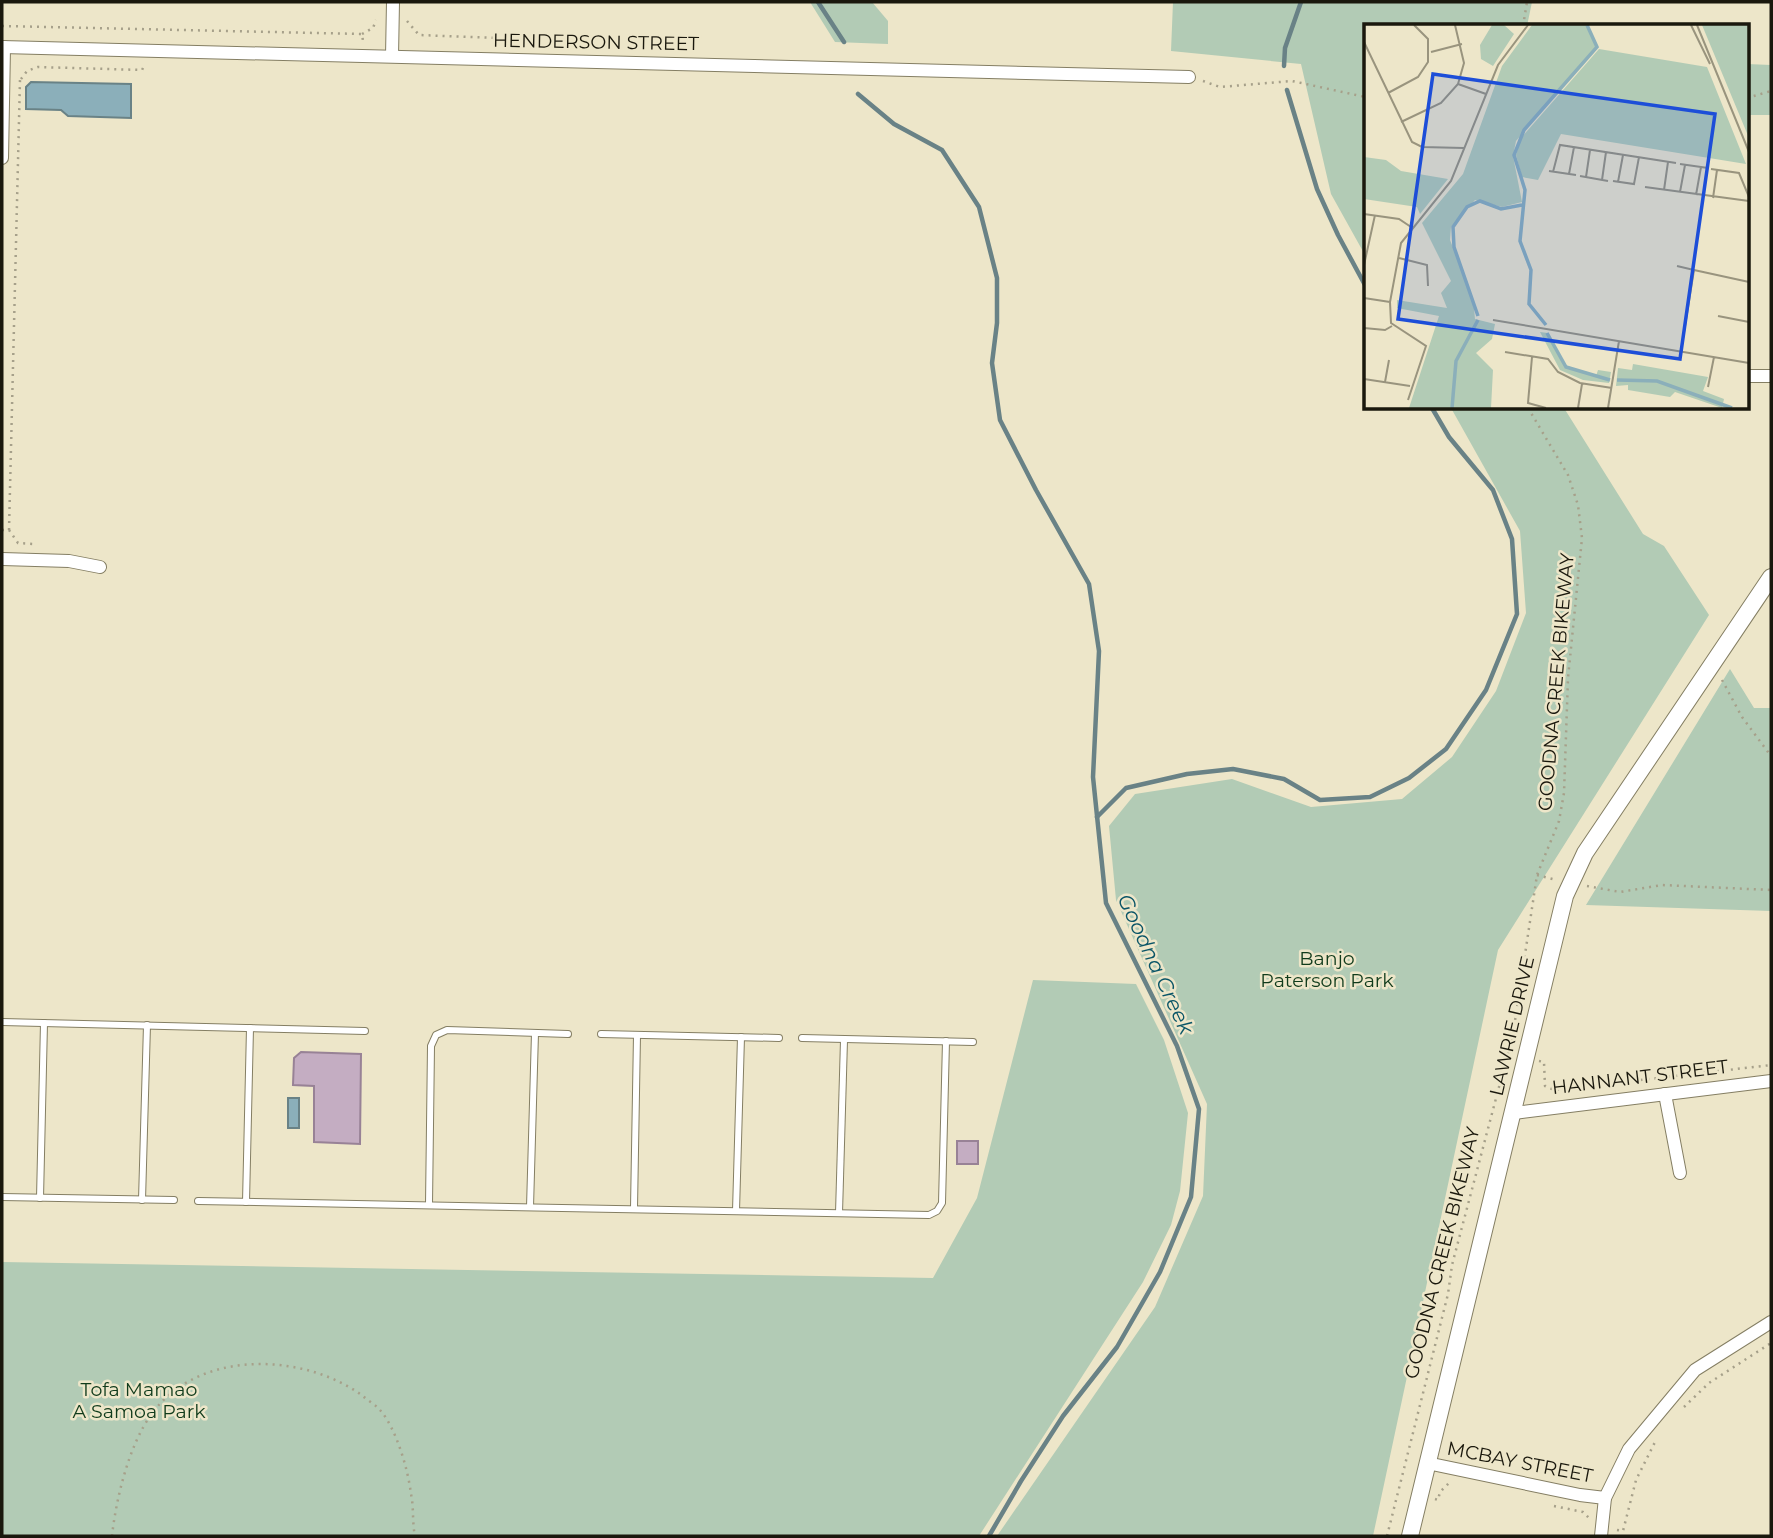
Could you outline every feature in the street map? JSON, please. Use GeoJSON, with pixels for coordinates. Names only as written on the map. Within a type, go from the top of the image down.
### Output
{"type":"FeatureCollection","features":[{"type":"Feature","properties":{"kind":"street"},"geometry":{"type":"LineString","coordinates":[[392,56],[393,2]]}},
{"type":"Feature","properties":{"kind":"street"},"geometry":{"type":"LineString","coordinates":[[2,158],[3,47]]}},
{"type":"Feature","properties":{"kind":"street","name":"HENDERSON STREET"},"geometry":{"type":"LineString","coordinates":[[3,47],[1189,77]]}},
{"type":"Feature","properties":{"kind":"street"},"geometry":{"type":"LineString","coordinates":[[1748,376],[1771,376]]}},
{"type":"Feature","properties":{"kind":"street"},"geometry":{"type":"LineString","coordinates":[[2,559],[69,561],[100,567]]}},
{"type":"Feature","properties":{"kind":"street","name":"LAWRIE DRIVE"},"geometry":{"type":"LineString","coordinates":[[1410,1536],[1565,896],[1585,852],[1771,577]]}},
{"type":"Feature","properties":{"kind":"street","name":"HANNANT STREET"},"geometry":{"type":"LineString","coordinates":[[1514,1113],[1771,1081]]}},
{"type":"Feature","properties":{"kind":"street"},"geometry":{"type":"LineString","coordinates":[[1665,1094],[1679,1173]]}},
{"type":"Feature","properties":{"kind":"street"},"geometry":{"type":"LineString","coordinates":[[1601,1532],[1605,1498],[1629,1449],[1695,1370],[1771,1322]]}},
{"type":"Feature","properties":{"kind":"street","name":"MCBAY STREET"},"geometry":{"type":"LineString","coordinates":[[1427,1463],[1605,1498]]}},
{"type":"Feature","properties":{"kind":"lane"},"geometry":{"type":"LineString","coordinates":[[2,1022],[365,1031]]}},
{"type":"Feature","properties":{"kind":"lane"},"geometry":{"type":"LineString","coordinates":[[40,1198],[44,1023]]}},
{"type":"Feature","properties":{"kind":"lane"},"geometry":{"type":"LineString","coordinates":[[142,1199],[147,1025]]}},
{"type":"Feature","properties":{"kind":"lane"},"geometry":{"type":"LineString","coordinates":[[246,1202],[250,1028]]}},
{"type":"Feature","properties":{"kind":"lane"},"geometry":{"type":"LineString","coordinates":[[429,1204],[431,1045],[436,1035],[447,1030],[568,1034]]}},
{"type":"Feature","properties":{"kind":"lane"},"geometry":{"type":"LineString","coordinates":[[530,1207],[535,1033]]}},
{"type":"Feature","properties":{"kind":"lane"},"geometry":{"type":"LineString","coordinates":[[601,1034],[779,1038]]}},
{"type":"Feature","properties":{"kind":"lane"},"geometry":{"type":"LineString","coordinates":[[634,1208],[637,1034]]}},
{"type":"Feature","properties":{"kind":"lane"},"geometry":{"type":"LineString","coordinates":[[736,1211],[741,1037]]}},
{"type":"Feature","properties":{"kind":"lane"},"geometry":{"type":"LineString","coordinates":[[802,1038],[973,1042]]}},
{"type":"Feature","properties":{"kind":"lane"},"geometry":{"type":"LineString","coordinates":[[839,1213],[844,1040]]}},
{"type":"Feature","properties":{"kind":"lane"},"geometry":{"type":"LineString","coordinates":[[198,1201],[929,1215],[941,1207],[946,1041]]}},
{"type":"Feature","properties":{"kind":"lane"},"geometry":{"type":"LineString","coordinates":[[2,1197],[174,1200]]}},
{"type":"Feature","properties":{"kind":"path"},"geometry":{"type":"LineString","coordinates":[[1523,24],[1527,2]]}},
{"type":"Feature","properties":{"kind":"path"},"geometry":{"type":"LineString","coordinates":[[2,26],[362,34],[373,27],[376,20],[393,20],[409,21],[419,35],[498,38]]}},
{"type":"Feature","properties":{"kind":"path"},"geometry":{"type":"LineString","coordinates":[[35,544],[18,543],[9,530],[20,80],[27,71],[38,67],[142,70],[163,30]]}},
{"type":"Feature","properties":{"kind":"path"},"geometry":{"type":"LineString","coordinates":[[362,34],[364,55]]}},
{"type":"Feature","properties":{"kind":"path"},"geometry":{"type":"LineString","coordinates":[[1189,77],[1220,87],[1292,81],[1364,97]]}},
{"type":"Feature","properties":{"kind":"path"},"geometry":{"type":"LineString","coordinates":[[4,79],[20,80]]}},
{"type":"Feature","properties":{"kind":"path"},"geometry":{"type":"LineString","coordinates":[[1748,98],[1771,91]]}},
{"type":"Feature","properties":{"kind":"path","name":"GOODNA CREEK BIKEWAY"},"geometry":{"type":"LineString","coordinates":[[1387,1536],[1448,1294],[1452,1265],[1508,1054],[1537,875],[1559,821],[1564,793],[1567,678],[1582,538],[1578,505],[1568,475],[1529,410]]}},
{"type":"Feature","properties":{"kind":"path"},"geometry":{"type":"LineString","coordinates":[[2,530],[9,530]]}},
{"type":"Feature","properties":{"kind":"path"},"geometry":{"type":"LineString","coordinates":[[1720,676],[1742,717],[1771,756]]}},
{"type":"Feature","properties":{"kind":"path"},"geometry":{"type":"LineString","coordinates":[[1571,884],[1620,891],[1662,885],[1771,890]]}},
{"type":"Feature","properties":{"kind":"path"},"geometry":{"type":"LineString","coordinates":[[1508,1054],[1544,1062],[1544,1083],[1549,1090],[1771,1065]]}},
{"type":"Feature","properties":{"kind":"path"},"geometry":{"type":"LineString","coordinates":[[1682,1409],[1709,1383],[1771,1343]]}},
{"type":"Feature","properties":{"kind":"path"},"geometry":{"type":"LineString","coordinates":[[112,1536],[119,1495],[135,1446],[149,1416],[178,1387],[207,1374],[241,1365],[268,1363],[297,1367],[326,1376],[352,1388],[379,1408],[391,1426],[406,1471],[412,1496],[415,1536]]}},
{"type":"Feature","properties":{"kind":"path"},"geometry":{"type":"LineString","coordinates":[[1622,1536],[1636,1480],[1656,1440]]}},
{"type":"Feature","properties":{"kind":"path"},"geometry":{"type":"LineString","coordinates":[[1398,1491],[1438,1500],[1440,1492],[1451,1481]]}},
{"type":"Feature","properties":{"kind":"path"},"geometry":{"type":"LineString","coordinates":[[1554,1506],[1583,1512],[1589,1516],[1591,1526],[1601,1532],[1623,1531]]}},
{"type":"Feature","properties":{"kind":"green space"},"geometry":{"type":"Polygon","coordinates":[[[810,2],[872,2],[888,21],[888,44],[835,42],[810,2]]]}},
{"type":"Feature","properties":{"kind":"green space"},"geometry":{"type":"Polygon","coordinates":[[[1173,2],[1532,2],[1527,24],[1364,24],[1364,253],[1331,194],[1301,64],[1171,51],[1173,2]]]}},
{"type":"Feature","properties":{"kind":"green space"},"geometry":{"type":"Polygon","coordinates":[[[1748,64],[1771,65],[1771,115],[1748,115],[1748,64]]]}},
{"type":"Feature","properties":{"kind":"green space","name":"Banjo Paterson Park"},"geometry":{"type":"Polygon","coordinates":[[[1452,410],[1565,410],[1643,534],[1664,546],[1709,615],[1498,950],[1373,1536],[997,1536],[1155,1307],[1203,1196],[1207,1104],[1116,900],[1109,826],[1135,794],[1232,779],[1311,807],[1402,799],[1452,757],[1496,691],[1526,613],[1520,531],[1452,410]]]}},
{"type":"Feature","properties":{"kind":"green space"},"geometry":{"type":"Polygon","coordinates":[[[1730,669],[1754,708],[1771,708],[1771,911],[1586,905],[1730,669]]]}},
{"type":"Feature","properties":{"kind":"green space","name":"Tofa Mamao A Samoa Park"},"geometry":{"type":"Polygon","coordinates":[[[1033,980],[1136,984],[1164,1040],[1188,1113],[1180,1191],[1171,1225],[1143,1282],[979,1536],[2,1536],[2,1262],[933,1278],[977,1198],[1033,980]]]}},
{"type":"Feature","properties":{"kind":"water"},"geometry":{"type":"Polygon","coordinates":[[[31,82],[131,84],[131,118],[68,116],[61,110],[26,109],[26,87],[31,82]]]}},
{"type":"Feature","properties":{"kind":"water"},"geometry":{"type":"Polygon","coordinates":[[[288,1098],[299,1098],[299,1128],[288,1128],[288,1098]]]}},
{"type":"Feature","properties":{"kind":"building"},"geometry":{"type":"Polygon","coordinates":[[[301,1052],[361,1054],[360,1144],[314,1142],[314,1086],[293,1085],[294,1058],[301,1052]]]}},
{"type":"Feature","properties":{"kind":"building"},"geometry":{"type":"Polygon","coordinates":[[[957,1141],[978,1141],[978,1164],[957,1164],[957,1141]]]}},
{"type":"Feature","properties":{"kind":"waterway"},"geometry":{"type":"LineString","coordinates":[[818,2],[844,42]]}},
{"type":"Feature","properties":{"kind":"waterway","name":"Goodna Creek"},"geometry":{"type":"LineString","coordinates":[[1284,66],[1285,48],[1301,2]]}},
{"type":"Feature","properties":{"kind":"waterway","name":"Goodna Creek"},"geometry":{"type":"LineString","coordinates":[[1287,90],[1317,189],[1364,283]]}},
{"type":"Feature","properties":{"kind":"waterway","name":"Goodna Creek"},"geometry":{"type":"LineString","coordinates":[[858,94],[894,124],[942,150],[979,207],[997,278],[997,323],[992,363],[1000,420],[1089,584],[1099,651],[1093,777],[1106,903],[1177,1046],[1199,1109],[1191,1197],[1160,1272],[1117,1347],[1063,1416],[989,1536]]}},
{"type":"Feature","properties":{"kind":"waterway","name":"Goodna Creek"},"geometry":{"type":"LineString","coordinates":[[1097,817],[1126,788],[1187,774],[1233,769],[1284,779],[1320,800],[1370,797],[1409,778],[1446,749],[1486,690],[1517,614],[1512,539],[1493,490],[1449,437],[1433,410]]}}]}
